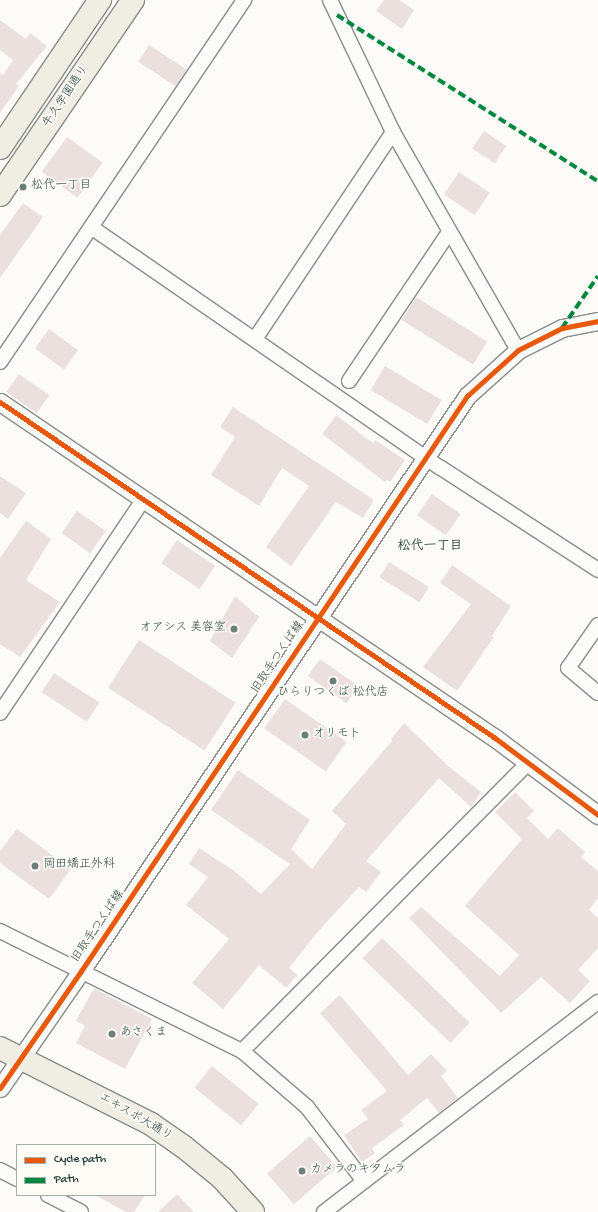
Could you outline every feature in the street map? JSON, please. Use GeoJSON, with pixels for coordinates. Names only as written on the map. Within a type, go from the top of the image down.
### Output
{"type":"FeatureCollection","features":[{"type":"Feature","properties":{"kind":"main road"},"geometry":{"type":"LineString","coordinates":[[0,148],[100,0]]}},
{"type":"Feature","properties":{"kind":"main road","name":"牛久学園通り"},"geometry":{"type":"LineString","coordinates":[[0,195],[133,0]]}},
{"type":"Feature","properties":{"kind":"main road","name":"エキスポ大通り"},"geometry":{"type":"LineString","coordinates":[[0,1048],[151,1124],[184,1147],[222,1178],[253,1212]]}},
{"type":"Feature","properties":{"kind":"street"},"geometry":{"type":"LineString","coordinates":[[0,362],[244,0]]}},
{"type":"Feature","properties":{"kind":"street"},"geometry":{"type":"LineString","coordinates":[[330,0],[393,132],[518,350]]}},
{"type":"Feature","properties":{"kind":"street"},"geometry":{"type":"LineString","coordinates":[[255,339],[393,132]]}},
{"type":"Feature","properties":{"kind":"street"},"geometry":{"type":"LineString","coordinates":[[91,227],[428,457],[598,569]]}},
{"type":"Feature","properties":{"kind":"street"},"geometry":{"type":"LineString","coordinates":[[349,380],[449,232]]}},
{"type":"Feature","properties":{"kind":"street","name":"旧取手つくば線"},"geometry":{"type":"LineString","coordinates":[[0,1088],[81,971],[317,619],[428,457],[467,396],[518,350],[562,328],[598,321]]}},
{"type":"Feature","properties":{"kind":"street"},"geometry":{"type":"LineString","coordinates":[[0,402],[529,762],[598,815]]}},
{"type":"Feature","properties":{"kind":"street"},"geometry":{"type":"LineString","coordinates":[[0,713],[143,500]]}},
{"type":"Feature","properties":{"kind":"street"},"geometry":{"type":"LineString","coordinates":[[598,625],[568,668],[598,693]]}},
{"type":"Feature","properties":{"kind":"street"},"geometry":{"type":"LineString","coordinates":[[242,1051],[529,762]]}},
{"type":"Feature","properties":{"kind":"street"},"geometry":{"type":"LineString","coordinates":[[0,931],[242,1051],[307,1106],[364,1180]]}},
{"type":"Feature","properties":{"kind":"street"},"geometry":{"type":"LineString","coordinates":[[324,1212],[598,1002]]}},
{"type":"Feature","properties":{"kind":"street"},"geometry":{"type":"LineString","coordinates":[[0,1170],[16,1178]]}},
{"type":"Feature","properties":{"kind":"street"},"geometry":{"type":"LineString","coordinates":[[50,1196],[80,1212]]}},
{"type":"Feature","properties":{"kind":"building"},"geometry":{"type":"Polygon","coordinates":[[[384,0],[399,0],[414,10],[402,29],[376,11],[384,0]]]}},
{"type":"Feature","properties":{"kind":"building"},"geometry":{"type":"Polygon","coordinates":[[[0,20],[26,39],[30,33],[47,46],[16,84],[19,86],[0,113],[0,73],[3,75],[13,60],[0,50],[0,20]]]}},
{"type":"Feature","properties":{"kind":"building"},"geometry":{"type":"Polygon","coordinates":[[[149,45],[187,70],[176,86],[138,62],[149,45]]]}},
{"type":"Feature","properties":{"kind":"building"},"geometry":{"type":"Polygon","coordinates":[[[484,131],[506,146],[495,164],[472,148],[484,131]]]}},
{"type":"Feature","properties":{"kind":"building"},"geometry":{"type":"Polygon","coordinates":[[[67,137],[103,163],[77,198],[42,172],[67,137]]]}},
{"type":"Feature","properties":{"kind":"building"},"geometry":{"type":"Polygon","coordinates":[[[459,172],[490,193],[475,215],[444,194],[459,172]]]}},
{"type":"Feature","properties":{"kind":"building"},"geometry":{"type":"Polygon","coordinates":[[[23,203],[43,217],[0,278],[0,235],[23,203]]]}},
{"type":"Feature","properties":{"kind":"building"},"geometry":{"type":"Polygon","coordinates":[[[416,297],[487,342],[473,364],[402,320],[416,297]]]}},
{"type":"Feature","properties":{"kind":"building"},"geometry":{"type":"Polygon","coordinates":[[[49,329],[78,350],[64,370],[35,348],[49,329]]]}},
{"type":"Feature","properties":{"kind":"building"},"geometry":{"type":"Polygon","coordinates":[[[385,366],[442,400],[427,424],[371,390],[385,366]]]}},
{"type":"Feature","properties":{"kind":"building"},"geometry":{"type":"Polygon","coordinates":[[[19,374],[49,395],[37,413],[6,392],[19,374]]]}},
{"type":"Feature","properties":{"kind":"building"},"geometry":{"type":"Polygon","coordinates":[[[233,407],[374,500],[363,518],[336,502],[291,566],[266,547],[309,486],[282,468],[259,506],[211,475],[235,437],[220,427],[233,407]]]}},
{"type":"Feature","properties":{"kind":"building"},"geometry":{"type":"Polygon","coordinates":[[[336,415],[373,443],[375,440],[405,460],[390,482],[387,480],[385,482],[322,434],[336,415]]]}},
{"type":"Feature","properties":{"kind":"building"},"geometry":{"type":"Polygon","coordinates":[[[0,476],[26,493],[8,519],[0,513],[0,476]]]}},
{"type":"Feature","properties":{"kind":"building"},"geometry":{"type":"Polygon","coordinates":[[[432,494],[461,514],[446,535],[417,515],[432,494]]]}},
{"type":"Feature","properties":{"kind":"building"},"geometry":{"type":"Polygon","coordinates":[[[77,511],[106,531],[90,553],[62,533],[77,511]]]}},
{"type":"Feature","properties":{"kind":"building"},"geometry":{"type":"Polygon","coordinates":[[[26,521],[51,539],[26,580],[60,602],[20,657],[0,644],[0,558],[26,521]]]}},
{"type":"Feature","properties":{"kind":"building"},"geometry":{"type":"Polygon","coordinates":[[[177,540],[215,566],[199,589],[161,563],[177,540]]]}},
{"type":"Feature","properties":{"kind":"building"},"geometry":{"type":"Polygon","coordinates":[[[389,562],[429,587],[419,602],[379,577],[389,562]]]}},
{"type":"Feature","properties":{"kind":"building"},"geometry":{"type":"Polygon","coordinates":[[[452,565],[511,606],[492,636],[494,637],[457,691],[423,667],[471,604],[440,583],[452,565]]]}},
{"type":"Feature","properties":{"kind":"building","name":"オアシス 美容室"},"geometry":{"type":"Polygon","coordinates":[[[235,596],[259,617],[232,658],[210,641],[235,596]]]}},
{"type":"Feature","properties":{"kind":"building"},"geometry":{"type":"Polygon","coordinates":[[[139,640],[235,703],[204,750],[108,688],[139,640]]]}},
{"type":"Feature","properties":{"kind":"building","name":"ひらりつくば 松代店"},"geometry":{"type":"Polygon","coordinates":[[[320,659],[359,686],[346,703],[308,676],[320,659]]]}},
{"type":"Feature","properties":{"kind":"building"},"geometry":{"type":"Polygon","coordinates":[[[54,673],[99,702],[87,722],[41,692],[54,673]]]}},
{"type":"Feature","properties":{"kind":"building","name":"オリモト"},"geometry":{"type":"Polygon","coordinates":[[[285,699],[346,742],[326,772],[264,728],[285,699]]]}},
{"type":"Feature","properties":{"kind":"building"},"geometry":{"type":"Polygon","coordinates":[[[404,723],[448,766],[481,792],[471,807],[439,778],[366,861],[381,872],[366,892],[359,887],[315,935],[289,968],[297,975],[286,988],[259,965],[223,1009],[192,983],[229,939],[186,905],[208,877],[189,864],[199,848],[233,870],[261,894],[290,864],[211,810],[238,770],[310,820],[291,849],[312,869],[346,824],[332,811],[392,741],[391,739],[404,723]]]}},
{"type":"Feature","properties":{"kind":"building"},"geometry":{"type":"Polygon","coordinates":[[[515,792],[534,811],[527,818],[548,839],[558,828],[585,852],[581,857],[598,871],[598,898],[589,910],[598,918],[598,948],[578,970],[590,981],[570,1003],[541,977],[501,1013],[409,918],[421,907],[500,976],[519,955],[465,906],[522,839],[495,812],[515,792]]]}},
{"type":"Feature","properties":{"kind":"building","name":"岡田矯正外科"},"geometry":{"type":"Polygon","coordinates":[[[17,829],[71,869],[49,899],[0,863],[0,851],[17,829]]]}},
{"type":"Feature","properties":{"kind":"building"},"geometry":{"type":"Polygon","coordinates":[[[382,938],[470,1023],[450,1043],[363,958],[382,938]]]}},
{"type":"Feature","properties":{"kind":"building","name":"あさくま"},"geometry":{"type":"Polygon","coordinates":[[[94,988],[152,1019],[125,1069],[76,1043],[85,1026],[76,1021],[94,988]]]}},
{"type":"Feature","properties":{"kind":"building"},"geometry":{"type":"Polygon","coordinates":[[[340,995],[408,1075],[431,1054],[447,1071],[441,1076],[458,1098],[439,1113],[427,1098],[400,1120],[404,1125],[372,1148],[375,1153],[362,1162],[344,1135],[368,1119],[361,1110],[387,1091],[320,1013],[340,995]]]}},
{"type":"Feature","properties":{"kind":"building"},"geometry":{"type":"Polygon","coordinates":[[[212,1066],[259,1104],[241,1126],[194,1088],[212,1066]]]}},
{"type":"Feature","properties":{"kind":"building"},"geometry":{"type":"Polygon","coordinates":[[[310,1136],[337,1167],[294,1204],[267,1173],[310,1136]]]}},
{"type":"Feature","properties":{"kind":"building"},"geometry":{"type":"Polygon","coordinates":[[[177,1194],[194,1212],[158,1212],[177,1194]]]}},
{"type":"Feature","properties":{"kind":"building"},"geometry":{"type":"Polygon","coordinates":[[[97,1196],[144,1196],[134,1212],[126,1212],[97,1196]]]}},
{"type":"Feature","properties":{"kind":"marked path"},"geometry":{"type":"LineString","coordinates":[[337,15],[598,181]]}},
{"type":"Feature","properties":{"kind":"marked path"},"geometry":{"type":"LineString","coordinates":[[562,328],[598,276]]}},
{"type":"Feature","properties":{"kind":"cycle path"},"geometry":{"type":"LineString","coordinates":[[0,1088],[81,971],[467,396],[518,350],[562,328],[598,321]]}},
{"type":"Feature","properties":{"kind":"cycle path"},"geometry":{"type":"LineString","coordinates":[[0,402],[495,738],[598,815]]}},
{"type":"Feature","properties":{"kind":"place","name":"松代一丁目"},"geometry":{"type":"Point","coordinates":[23,187]}},
{"type":"Feature","properties":{"kind":"place","name":"オアシス 美容室"},"geometry":{"type":"Point","coordinates":[234,629]}},
{"type":"Feature","properties":{"kind":"place","name":"ひらりつくば 松代店"},"geometry":{"type":"Point","coordinates":[333,681]}},
{"type":"Feature","properties":{"kind":"place","name":"オリモト"},"geometry":{"type":"Point","coordinates":[305,735]}},
{"type":"Feature","properties":{"kind":"place","name":"岡田矯正外科"},"geometry":{"type":"Point","coordinates":[35,866]}},
{"type":"Feature","properties":{"kind":"place","name":"あさくま"},"geometry":{"type":"Point","coordinates":[112,1034]}},
{"type":"Feature","properties":{"kind":"place","name":"カメラのキタムラ"},"geometry":{"type":"Point","coordinates":[302,1171]}},
{"type":"Feature","properties":{"kind":"district","name":"松代一丁目"},"geometry":{"type":"Point","coordinates":[430,547]}}]}
